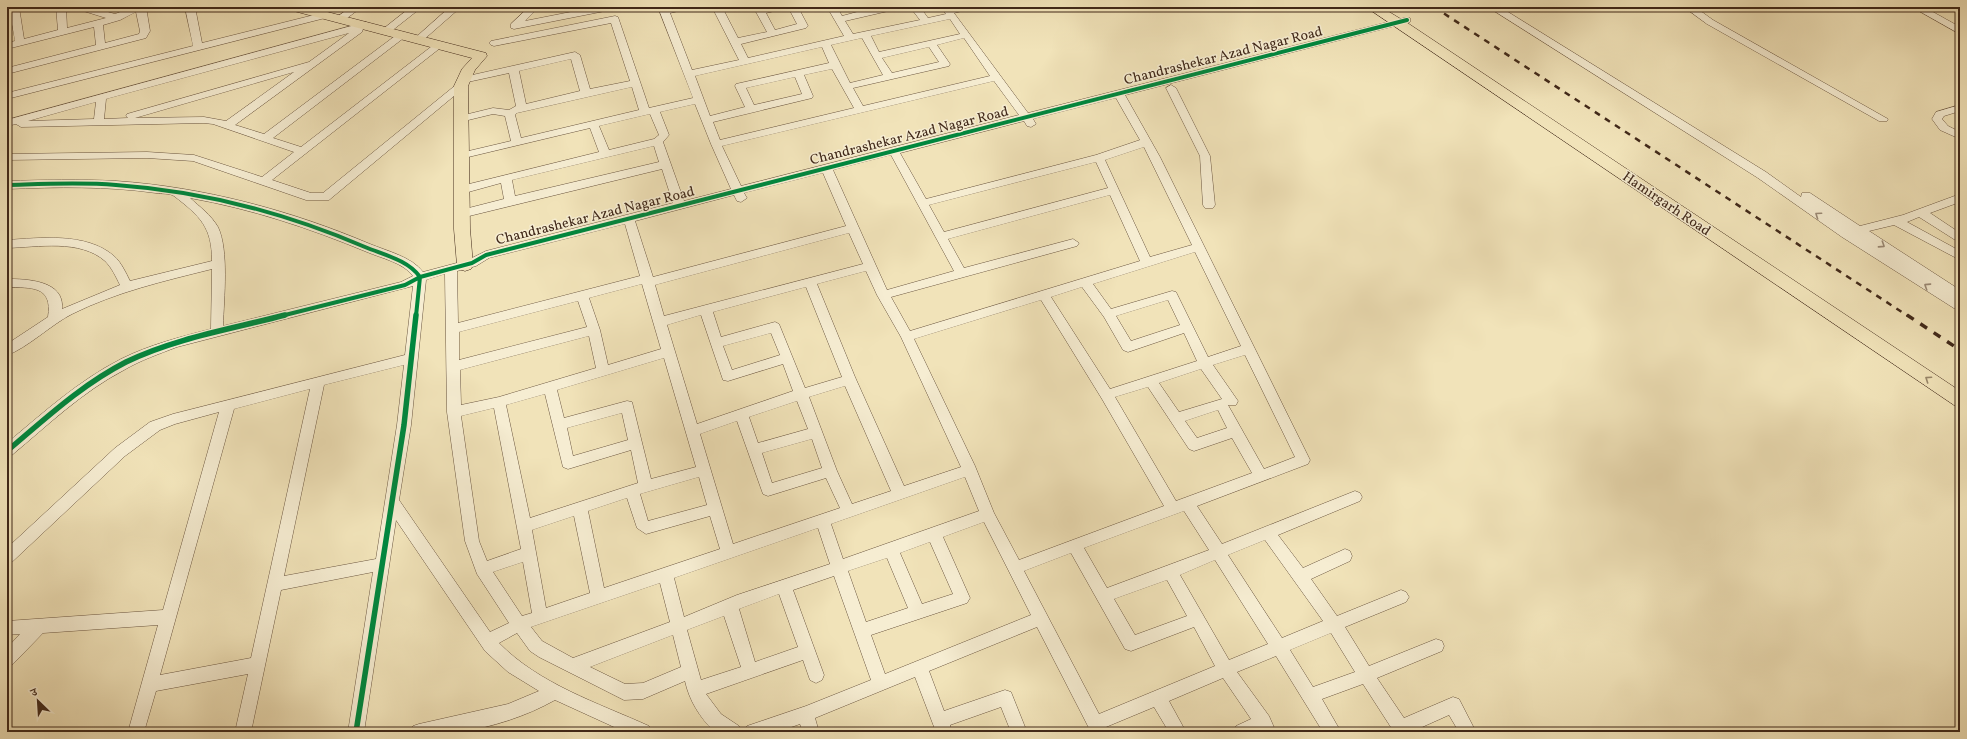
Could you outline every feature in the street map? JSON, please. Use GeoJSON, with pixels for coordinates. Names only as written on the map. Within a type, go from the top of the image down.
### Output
{"type":"FeatureCollection","features":[{"type":"Feature","properties":{"kind":"main road"},"geometry":{"type":"LineString","coordinates":[[294,7],[317,11],[340,19],[481,56],[469,69],[462,83],[460,119],[461,214],[468,264]]}},
{"type":"Feature","properties":{"kind":"main road","name":"Hamirgarh Road"},"geometry":{"type":"LineString","coordinates":[[1372,7],[1406,23],[1960,387]]}},
{"type":"Feature","properties":{"kind":"main road","name":"Hamirgarh Road"},"geometry":{"type":"LineString","coordinates":[[1387,7],[1406,23],[1960,400]]}},
{"type":"Feature","properties":{"kind":"street"},"geometry":{"type":"LineString","coordinates":[[14,7],[20,43]]}},
{"type":"Feature","properties":{"kind":"street"},"geometry":{"type":"LineString","coordinates":[[61,7],[63,32]]}},
{"type":"Feature","properties":{"kind":"street"},"geometry":{"type":"LineString","coordinates":[[80,7],[118,18]]}},
{"type":"Feature","properties":{"kind":"street"},"geometry":{"type":"LineString","coordinates":[[190,7],[198,47]]}},
{"type":"Feature","properties":{"kind":"street"},"geometry":{"type":"LineString","coordinates":[[340,19],[357,7]]}},
{"type":"Feature","properties":{"kind":"street"},"geometry":{"type":"LineString","coordinates":[[386,31],[417,7]]}},
{"type":"Feature","properties":{"kind":"street"},"geometry":{"type":"LineString","coordinates":[[418,40],[456,7]]}},
{"type":"Feature","properties":{"kind":"street"},"geometry":{"type":"LineString","coordinates":[[481,56],[534,7]]}},
{"type":"Feature","properties":{"kind":"street"},"geometry":{"type":"LineString","coordinates":[[461,190],[658,142],[664,135],[636,83],[610,7],[562,12],[514,26]]}},
{"type":"Feature","properties":{"kind":"street"},"geometry":{"type":"LineString","coordinates":[[684,7],[664,9],[716,144],[739,195]]}},
{"type":"Feature","properties":{"kind":"street"},"geometry":{"type":"LineString","coordinates":[[717,7],[745,62]]}},
{"type":"Feature","properties":{"kind":"street"},"geometry":{"type":"LineString","coordinates":[[772,33],[761,12],[780,7]]}},
{"type":"Feature","properties":{"kind":"street"},"geometry":{"type":"LineString","coordinates":[[736,42],[804,26],[793,7]]}},
{"type":"Feature","properties":{"kind":"street"},"geometry":{"type":"LineString","coordinates":[[832,7],[850,38]]}},
{"type":"Feature","properties":{"kind":"street"},"geometry":{"type":"LineString","coordinates":[[839,19],[877,9],[894,7]]}},
{"type":"Feature","properties":{"kind":"street"},"geometry":{"type":"LineString","coordinates":[[915,7],[926,22]]}},
{"type":"Feature","properties":{"kind":"street"},"geometry":{"type":"LineString","coordinates":[[689,74],[926,22],[948,11],[967,7]]}},
{"type":"Feature","properties":{"kind":"street"},"geometry":{"type":"LineString","coordinates":[[1493,7],[1762,175],[1846,234],[1960,307]]}},
{"type":"Feature","properties":{"kind":"street"},"geometry":{"type":"LineString","coordinates":[[1506,7],[1859,230],[1960,296]]}},
{"type":"Feature","properties":{"kind":"street"},"geometry":{"type":"LineString","coordinates":[[1689,7],[1710,22],[1883,119]]}},
{"type":"Feature","properties":{"kind":"street"},"geometry":{"type":"LineString","coordinates":[[1917,7],[1960,32]]}},
{"type":"Feature","properties":{"kind":"street"},"geometry":{"type":"LineString","coordinates":[[1926,12],[1938,7]]}},
{"type":"Feature","properties":{"kind":"street"},"geometry":{"type":"LineString","coordinates":[[7,46],[118,18],[140,8],[145,31],[143,36],[7,71]]}},
{"type":"Feature","properties":{"kind":"street"},"geometry":{"type":"LineString","coordinates":[[7,96],[198,47],[317,11]]}},
{"type":"Feature","properties":{"kind":"street"},"geometry":{"type":"LineString","coordinates":[[948,11],[1028,121]]}},
{"type":"Feature","properties":{"kind":"street"},"geometry":{"type":"LineString","coordinates":[[494,43],[615,19]]}},
{"type":"Feature","properties":{"kind":"street"},"geometry":{"type":"LineString","coordinates":[[98,23],[102,47]]}},
{"type":"Feature","properties":{"kind":"street","name":"Chandrashekar Azad Nagar Road"},"geometry":{"type":"LineString","coordinates":[[1121,97],[1171,88],[1406,23]]}},
{"type":"Feature","properties":{"kind":"street","name":"Chandrashekar Azad Nagar Road"},"geometry":{"type":"LineString","coordinates":[[630,222],[1406,23]]}},
{"type":"Feature","properties":{"kind":"street"},"geometry":{"type":"LineString","coordinates":[[228,125],[366,25]]}},
{"type":"Feature","properties":{"kind":"street"},"geometry":{"type":"LineString","coordinates":[[7,124],[366,25]]}},
{"type":"Feature","properties":{"kind":"street"},"geometry":{"type":"LineString","coordinates":[[266,138],[402,35]]}},
{"type":"Feature","properties":{"kind":"street"},"geometry":{"type":"LineString","coordinates":[[865,35],[889,77]]}},
{"type":"Feature","properties":{"kind":"street"},"geometry":{"type":"LineString","coordinates":[[876,56],[966,35]]}},
{"type":"Feature","properties":{"kind":"street"},"geometry":{"type":"LineString","coordinates":[[848,86],[945,64],[931,43]]}},
{"type":"Feature","properties":{"kind":"street"},"geometry":{"type":"LineString","coordinates":[[826,44],[835,65],[860,110]]}},
{"type":"Feature","properties":{"kind":"street"},"geometry":{"type":"LineString","coordinates":[[264,181],[439,45]]}},
{"type":"Feature","properties":{"kind":"street"},"geometry":{"type":"LineString","coordinates":[[7,157],[180,156],[194,158],[310,197],[324,197],[332,193],[462,83],[514,68],[575,55],[586,93]]}},
{"type":"Feature","properties":{"kind":"street"},"geometry":{"type":"LineString","coordinates":[[113,122],[312,64]]}},
{"type":"Feature","properties":{"kind":"street"},"geometry":{"type":"LineString","coordinates":[[751,109],[740,86],[835,65]]}},
{"type":"Feature","properties":{"kind":"street"},"geometry":{"type":"LineString","coordinates":[[514,68],[522,108]]}},
{"type":"Feature","properties":{"kind":"street"},"geometry":{"type":"LineString","coordinates":[[707,120],[808,96],[798,73]]}},
{"type":"Feature","properties":{"kind":"street"},"geometry":{"type":"LineString","coordinates":[[716,144],[997,77]]}},
{"type":"Feature","properties":{"kind":"street"},"geometry":{"type":"LineString","coordinates":[[460,119],[494,110],[511,113],[522,108],[636,83]]}},
{"type":"Feature","properties":{"kind":"street"},"geometry":{"type":"LineString","coordinates":[[1171,88],[1205,156],[1209,205]]}},
{"type":"Feature","properties":{"kind":"street"},"geometry":{"type":"LineString","coordinates":[[1015,568],[1303,460],[1186,220],[1121,97]]}},
{"type":"Feature","properties":{"kind":"street"},"geometry":{"type":"LineString","coordinates":[[99,122],[101,98]]}},
{"type":"Feature","properties":{"kind":"street"},"geometry":{"type":"LineString","coordinates":[[460,156],[516,141],[699,100]]}},
{"type":"Feature","properties":{"kind":"street"},"geometry":{"type":"LineString","coordinates":[[1960,108],[1940,114],[1937,119],[1944,128],[1960,136]]}},
{"type":"Feature","properties":{"kind":"street"},"geometry":{"type":"LineString","coordinates":[[511,113],[516,141]]}},
{"type":"Feature","properties":{"kind":"street"},"geometry":{"type":"LineString","coordinates":[[7,124],[214,120],[302,151]]}},
{"type":"Feature","properties":{"kind":"street"},"geometry":{"type":"LineString","coordinates":[[594,124],[606,155]]}},
{"type":"Feature","properties":{"kind":"street"},"geometry":{"type":"LineString","coordinates":[[658,142],[680,206]]}},
{"type":"Feature","properties":{"kind":"street"},"geometry":{"type":"LineString","coordinates":[[923,203],[1098,158],[1146,142]]}},
{"type":"Feature","properties":{"kind":"street"},"geometry":{"type":"LineString","coordinates":[[896,154],[961,273]]}},
{"type":"Feature","properties":{"kind":"street"},"geometry":{"type":"LineString","coordinates":[[1098,158],[1147,263]]}},
{"type":"Feature","properties":{"kind":"street"},"geometry":{"type":"LineString","coordinates":[[461,214],[666,164]]}},
{"type":"Feature","properties":{"kind":"street"},"geometry":{"type":"LineString","coordinates":[[827,172],[854,228],[883,295],[907,337],[969,470],[987,514],[1098,728],[1158,698],[1401,597]]}},
{"type":"Feature","properties":{"kind":"street"},"geometry":{"type":"LineString","coordinates":[[506,178],[510,201]]}},
{"type":"Feature","properties":{"kind":"street"},"geometry":{"type":"LineString","coordinates":[[7,185],[116,185],[177,193],[284,217],[330,232],[408,265],[415,270],[420,277],[392,501],[356,732]]}},
{"type":"Feature","properties":{"kind":"street"},"geometry":{"type":"LineString","coordinates":[[942,237],[1114,190]]}},
{"type":"Feature","properties":{"kind":"street"},"geometry":{"type":"LineString","coordinates":[[177,193],[203,215],[212,227],[218,243],[218,328]]}},
{"type":"Feature","properties":{"kind":"street","name":"Chandrashekar Azad Nagar Road"},"geometry":{"type":"LineString","coordinates":[[218,328],[405,285],[420,277],[451,268],[468,264],[486,264],[680,206],[739,195]]}},
{"type":"Feature","properties":{"kind":"street"},"geometry":{"type":"LineString","coordinates":[[1859,230],[1957,203]]}},
{"type":"Feature","properties":{"kind":"street"},"geometry":{"type":"LineString","coordinates":[[1921,213],[1960,240]]}},
{"type":"Feature","properties":{"kind":"street"},"geometry":{"type":"LineString","coordinates":[[1896,221],[1960,256]]}},
{"type":"Feature","properties":{"kind":"street"},"geometry":{"type":"LineString","coordinates":[[630,222],[728,552]]}},
{"type":"Feature","properties":{"kind":"street"},"geometry":{"type":"LineString","coordinates":[[452,329],[582,295],[647,281],[854,228]]}},
{"type":"Feature","properties":{"kind":"street"},"geometry":{"type":"LineString","coordinates":[[7,244],[50,243],[76,245],[94,250],[107,256],[115,264],[127,286]]}},
{"type":"Feature","properties":{"kind":"street"},"geometry":{"type":"LineString","coordinates":[[883,295],[1073,243]]}},
{"type":"Feature","properties":{"kind":"street"},"geometry":{"type":"LineString","coordinates":[[907,337],[1198,247]]}},
{"type":"Feature","properties":{"kind":"street"},"geometry":{"type":"LineString","coordinates":[[7,350],[73,308],[127,286],[219,263]]}},
{"type":"Feature","properties":{"kind":"street"},"geometry":{"type":"LineString","coordinates":[[660,322],[870,266]]}},
{"type":"Feature","properties":{"kind":"street"},"geometry":{"type":"LineString","coordinates":[[451,268],[454,412],[472,541],[482,569],[514,627],[536,646],[624,692],[628,693],[643,691],[690,671]]}},
{"type":"Feature","properties":{"kind":"street"},"geometry":{"type":"LineString","coordinates":[[810,282],[849,380],[900,494]]}},
{"type":"Feature","properties":{"kind":"street"},"geometry":{"type":"LineString","coordinates":[[1085,282],[1108,314],[1128,347],[1188,327]]}},
{"type":"Feature","properties":{"kind":"street"},"geometry":{"type":"LineString","coordinates":[[7,283],[29,284],[45,288],[52,295],[56,304],[54,320]]}},
{"type":"Feature","properties":{"kind":"street"},"geometry":{"type":"LineString","coordinates":[[582,295],[594,330],[603,371]]}},
{"type":"Feature","properties":{"kind":"street"},"geometry":{"type":"LineString","coordinates":[[1044,295],[1106,395],[1180,506],[1219,551],[1333,732]]}},
{"type":"Feature","properties":{"kind":"street"},"geometry":{"type":"LineString","coordinates":[[1108,314],[1172,295],[1204,363],[1231,401]]}},
{"type":"Feature","properties":{"kind":"street"},"geometry":{"type":"LineString","coordinates":[[706,310],[728,376],[787,358]]}},
{"type":"Feature","properties":{"kind":"street"},"geometry":{"type":"LineString","coordinates":[[716,343],[775,327],[830,471],[848,511]]}},
{"type":"Feature","properties":{"kind":"street"},"geometry":{"type":"LineString","coordinates":[[7,440],[62,394],[116,358],[136,347],[173,334],[218,328]]}},
{"type":"Feature","properties":{"kind":"street"},"geometry":{"type":"LineString","coordinates":[[7,451],[64,404],[118,366],[138,356],[218,328]]}},
{"type":"Feature","properties":{"kind":"street"},"geometry":{"type":"LineString","coordinates":[[452,367],[594,330]]}},
{"type":"Feature","properties":{"kind":"street"},"geometry":{"type":"LineString","coordinates":[[1106,395],[1248,349]]}},
{"type":"Feature","properties":{"kind":"street"},"geometry":{"type":"LineString","coordinates":[[454,412],[499,402],[669,352]]}},
{"type":"Feature","properties":{"kind":"street"},"geometry":{"type":"LineString","coordinates":[[7,558],[120,452],[155,426],[173,419],[411,358]]}},
{"type":"Feature","properties":{"kind":"street"},"geometry":{"type":"LineString","coordinates":[[692,431],[801,394],[849,380]]}},
{"type":"Feature","properties":{"kind":"street"},"geometry":{"type":"LineString","coordinates":[[1150,380],[1194,445],[1234,431]]}},
{"type":"Feature","properties":{"kind":"street"},"geometry":{"type":"LineString","coordinates":[[243,732],[276,584],[318,382]]}},
{"type":"Feature","properties":{"kind":"street"},"geometry":{"type":"LineString","coordinates":[[550,387],[568,463],[636,443]]}},
{"type":"Feature","properties":{"kind":"street"},"geometry":{"type":"LineString","coordinates":[[499,402],[524,526],[540,617]]}},
{"type":"Feature","properties":{"kind":"street"},"geometry":{"type":"LineString","coordinates":[[1176,418],[1220,404],[1261,476]]}},
{"type":"Feature","properties":{"kind":"street"},"geometry":{"type":"LineString","coordinates":[[136,732],[228,405]]}},
{"type":"Feature","properties":{"kind":"street"},"geometry":{"type":"LineString","coordinates":[[559,425],[627,406],[636,443],[642,524],[646,528],[715,508]]}},
{"type":"Feature","properties":{"kind":"street"},"geometry":{"type":"LineString","coordinates":[[741,414],[768,490],[830,471]]}},
{"type":"Feature","properties":{"kind":"street"},"geometry":{"type":"LineString","coordinates":[[753,450],[816,432]]}},
{"type":"Feature","properties":{"kind":"street"},"geometry":{"type":"LineString","coordinates":[[524,526],[639,488],[704,470]]}},
{"type":"Feature","properties":{"kind":"street"},"geometry":{"type":"LineString","coordinates":[[488,641],[514,627],[540,617],[969,470]]}},
{"type":"Feature","properties":{"kind":"street"},"geometry":{"type":"LineString","coordinates":[[1104,596],[1170,572],[1355,497]]}},
{"type":"Feature","properties":{"kind":"street"},"geometry":{"type":"LineString","coordinates":[[392,501],[496,652],[540,684],[638,731]]}},
{"type":"Feature","properties":{"kind":"street"},"geometry":{"type":"LineString","coordinates":[[580,508],[598,597]]}},
{"type":"Feature","properties":{"kind":"street"},"geometry":{"type":"LineString","coordinates":[[572,666],[731,606],[737,602],[891,550],[987,514]]}},
{"type":"Feature","properties":{"kind":"street"},"geometry":{"type":"LineString","coordinates":[[822,520],[880,683]]}},
{"type":"Feature","properties":{"kind":"street"},"geometry":{"type":"LineString","coordinates":[[1268,532],[1334,624],[1403,730],[1453,705],[1468,732]]}},
{"type":"Feature","properties":{"kind":"street"},"geometry":{"type":"LineString","coordinates":[[861,631],[962,598],[934,534]]}},
{"type":"Feature","properties":{"kind":"street"},"geometry":{"type":"LineString","coordinates":[[1075,546],[1131,644],[1197,619]]}},
{"type":"Feature","properties":{"kind":"street"},"geometry":{"type":"LineString","coordinates":[[891,550],[918,612]]}},
{"type":"Feature","properties":{"kind":"street"},"geometry":{"type":"LineString","coordinates":[[482,569],[529,553]]}},
{"type":"Feature","properties":{"kind":"street"},"geometry":{"type":"LineString","coordinates":[[1300,577],[1345,556]]}},
{"type":"Feature","properties":{"kind":"street"},"geometry":{"type":"LineString","coordinates":[[276,584],[382,564]]}},
{"type":"Feature","properties":{"kind":"street"},"geometry":{"type":"LineString","coordinates":[[1170,572],[1226,669],[1266,727],[1242,732]]}},
{"type":"Feature","properties":{"kind":"street"},"geometry":{"type":"LineString","coordinates":[[665,574],[679,625],[694,690],[713,719],[726,731]]}},
{"type":"Feature","properties":{"kind":"street"},"geometry":{"type":"LineString","coordinates":[[784,586],[816,676]]}},
{"type":"Feature","properties":{"kind":"street"},"geometry":{"type":"LineString","coordinates":[[731,606],[731,613],[750,671]]}},
{"type":"Feature","properties":{"kind":"street"},"geometry":{"type":"LineString","coordinates":[[7,628],[168,617]]}},
{"type":"Feature","properties":{"kind":"street"},"geometry":{"type":"LineString","coordinates":[[753,732],[806,714],[1041,618]]}},
{"type":"Feature","properties":{"kind":"street"},"geometry":{"type":"LineString","coordinates":[[7,660],[39,626]]}},
{"type":"Feature","properties":{"kind":"street"},"geometry":{"type":"LineString","coordinates":[[1310,696],[1436,646]]}},
{"type":"Feature","properties":{"kind":"street"},"geometry":{"type":"LineString","coordinates":[[694,690],[807,651]]}},
{"type":"Feature","properties":{"kind":"street"},"geometry":{"type":"LineString","coordinates":[[149,685],[258,664]]}},
{"type":"Feature","properties":{"kind":"street"},"geometry":{"type":"LineString","coordinates":[[919,667],[942,726],[1005,698],[1018,732]]}},
{"type":"Feature","properties":{"kind":"street"},"geometry":{"type":"LineString","coordinates":[[419,732],[448,729],[524,707],[542,700],[555,691]]}},
{"type":"Feature","properties":{"kind":"street"},"geometry":{"type":"LineString","coordinates":[[1158,698],[1178,732]]}},
{"type":"Feature","properties":{"kind":"street"},"geometry":{"type":"LineString","coordinates":[[806,714],[811,732]]}},
{"type":"Feature","properties":{"kind":"railway"},"geometry":{"type":"LineString","coordinates":[[1434,7],[1908,316]]}},
{"type":"Feature","properties":{"kind":"railway"},"geometry":{"type":"LineString","coordinates":[[1907,315],[1960,350]]}},
{"type":"Feature","properties":{"kind":"cycle path"},"geometry":{"type":"LineString","coordinates":[[7,451],[89,384],[133,359],[175,343],[405,285],[420,277],[472,263],[486,255],[1407,20]]}},
{"type":"Feature","properties":{"kind":"cycle path"},"geometry":{"type":"LineString","coordinates":[[7,185],[116,185],[176,192],[208,198],[270,213],[330,232],[387,255],[415,270],[420,277],[404,425],[356,732]]}}]}
